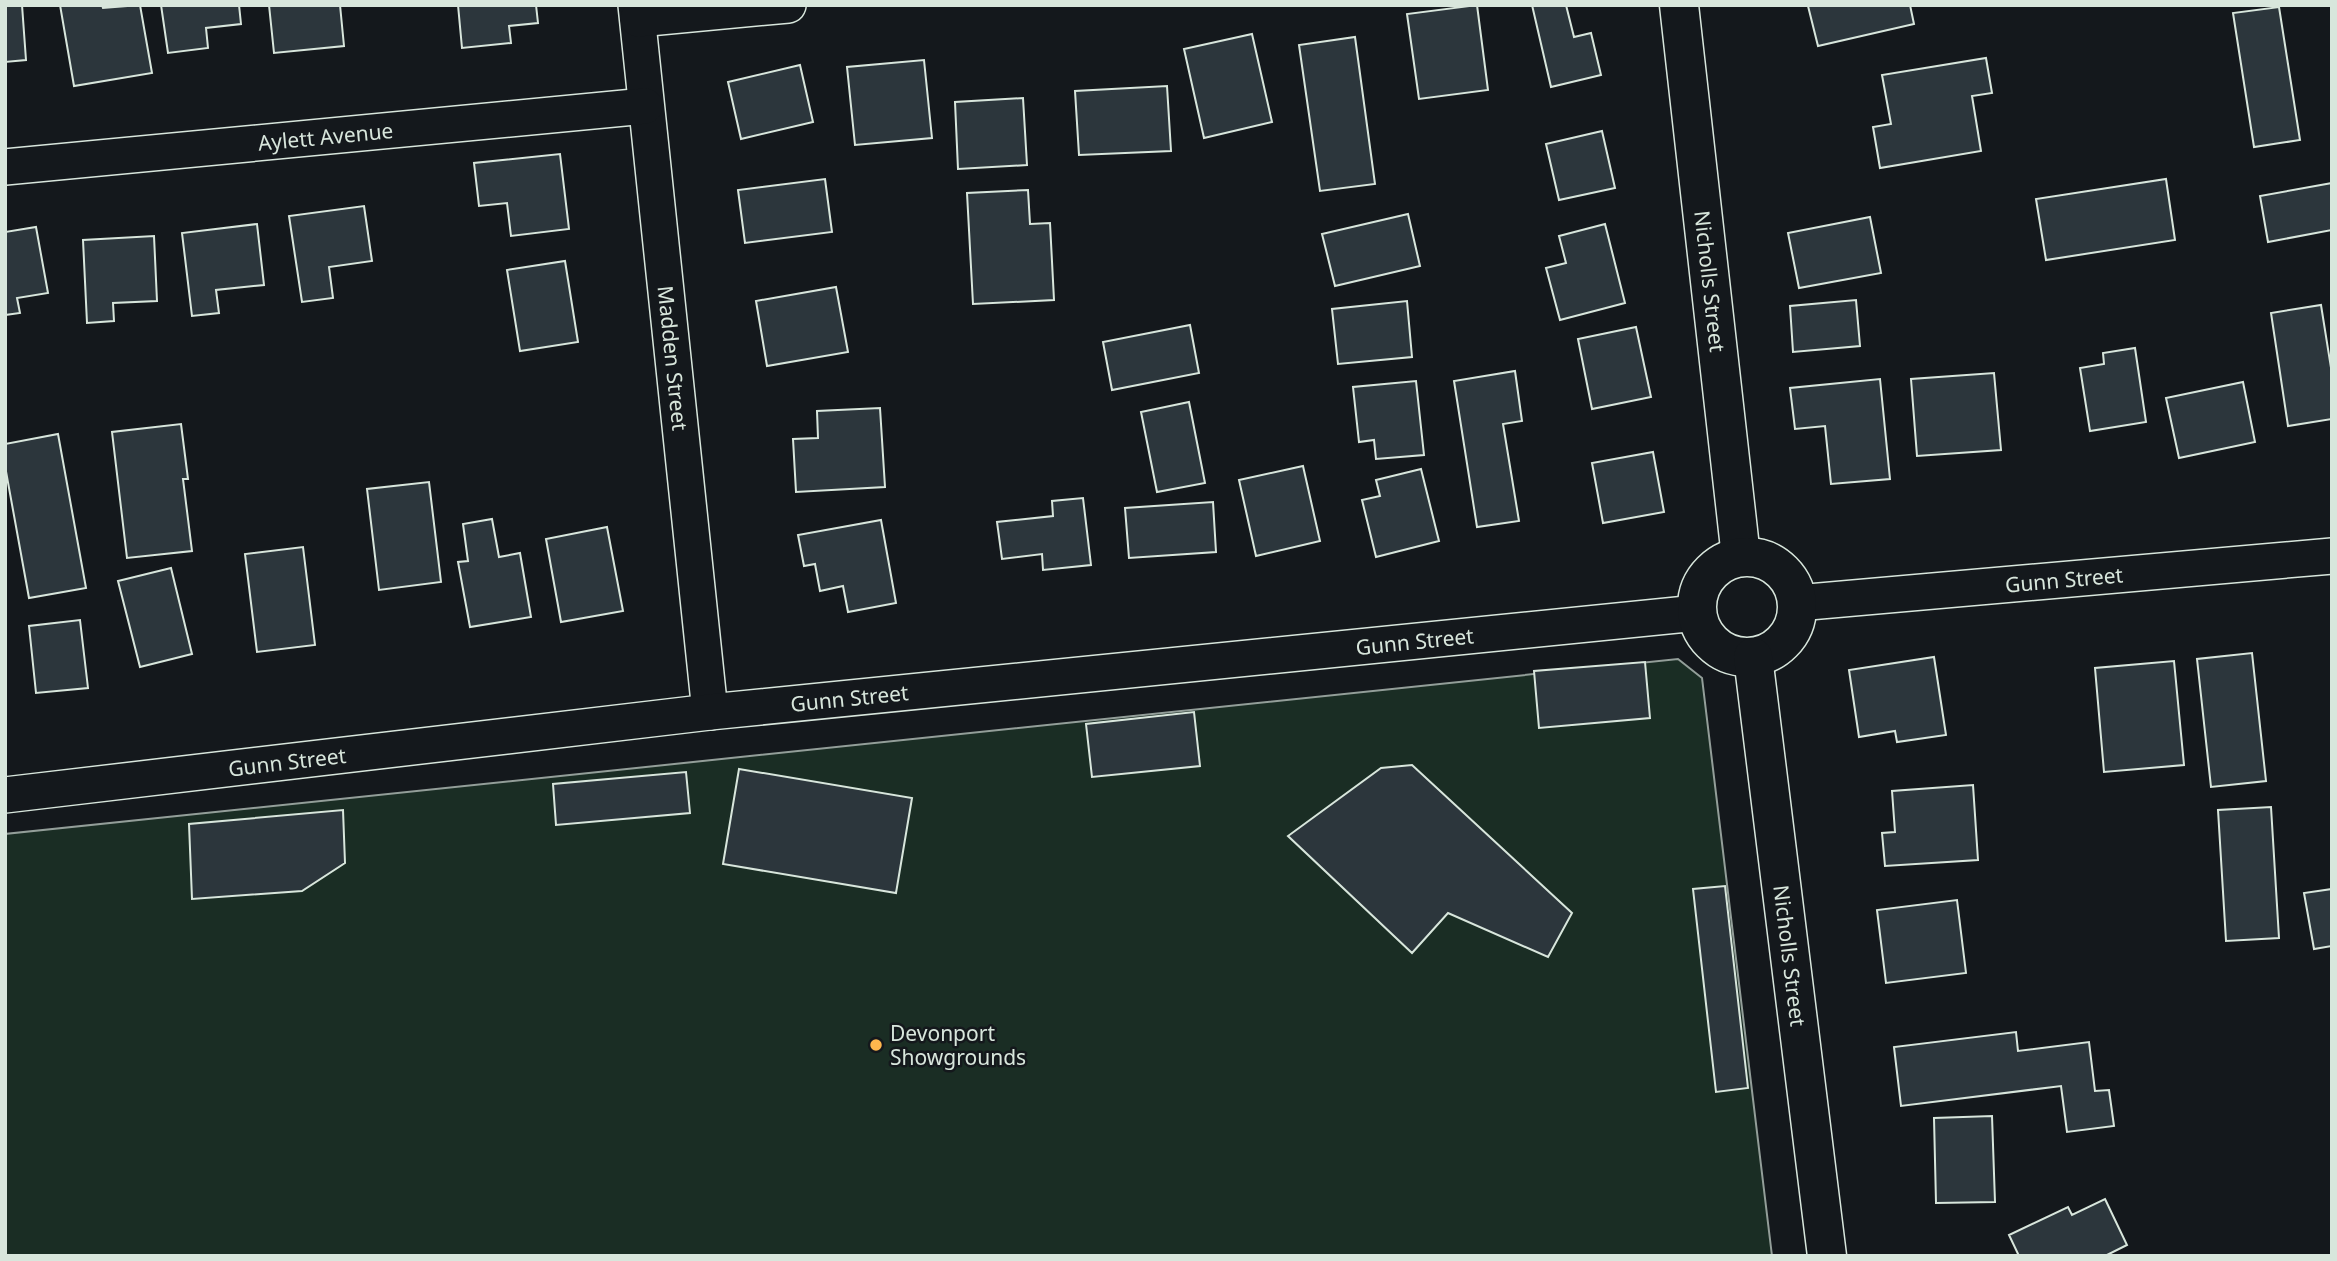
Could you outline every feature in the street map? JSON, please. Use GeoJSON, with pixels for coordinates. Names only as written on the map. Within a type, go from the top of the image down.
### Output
{"type":"FeatureCollection","features":[{"type":"Feature","properties":{"kind":"street"},"geometry":{"type":"LineString","coordinates":[[637,12],[788,5]]}},
{"type":"Feature","properties":{"kind":"street","name":"Nicholls Street"},"geometry":{"type":"LineString","coordinates":[[1679,5],[1741,557]]}},
{"type":"Feature","properties":{"kind":"street","name":"Madden Street"},"geometry":{"type":"LineString","coordinates":[[637,12],[710,712]]}},
{"type":"Feature","properties":{"kind":"street","name":"Aylett Avenue"},"geometry":{"type":"LineString","coordinates":[[5,167],[645,106]]}},
{"type":"Feature","properties":{"kind":"street","name":"Gunn Street"},"geometry":{"type":"LineString","coordinates":[[1797,603],[2332,556]]}},
{"type":"Feature","properties":{"kind":"street"},"geometry":{"type":"LineString","coordinates":[[1741,557],[1765,561],[1784,574],[1793,588],[1797,603],[1796,619],[1790,633],[1768,653],[1753,657],[1737,657],[1710,641],[1701,628],[1697,613],[1700,587],[1707,576],[1728,560],[1741,557]]}},
{"type":"Feature","properties":{"kind":"street","name":"Gunn Street"},"geometry":{"type":"LineString","coordinates":[[5,795],[710,712],[1697,613]]}},
{"type":"Feature","properties":{"kind":"street","name":"Nicholls Street"},"geometry":{"type":"LineString","coordinates":[[1753,657],[1827,1256]]}},
{"type":"Feature","properties":{"kind":"green space","name":"Devonport Showgrounds"},"geometry":{"type":"Polygon","coordinates":[[[1678,659],[1702,678],[1772,1256],[5,1256],[5,834],[1678,659]]]}},
{"type":"Feature","properties":{"kind":"building"},"geometry":{"type":"Polygon","coordinates":[[[5,5],[22,5],[26,60],[5,62],[5,5]]]}},
{"type":"Feature","properties":{"kind":"building"},"geometry":{"type":"Polygon","coordinates":[[[60,5],[102,5],[103,8],[140,5],[152,73],[74,86],[60,5]]]}},
{"type":"Feature","properties":{"kind":"building"},"geometry":{"type":"Polygon","coordinates":[[[161,5],[239,5],[241,24],[206,28],[208,48],[168,53],[161,5]]]}},
{"type":"Feature","properties":{"kind":"building"},"geometry":{"type":"Polygon","coordinates":[[[269,5],[340,5],[344,46],[274,53],[269,5]]]}},
{"type":"Feature","properties":{"kind":"building"},"geometry":{"type":"Polygon","coordinates":[[[458,5],[536,5],[538,23],[509,26],[511,43],[462,48],[458,5]]]}},
{"type":"Feature","properties":{"kind":"building"},"geometry":{"type":"Polygon","coordinates":[[[1477,5],[1488,90],[1419,99],[1407,14],[1477,5]]]}},
{"type":"Feature","properties":{"kind":"building"},"geometry":{"type":"Polygon","coordinates":[[[1532,5],[1566,5],[1574,37],[1591,33],[1601,75],[1551,87],[1532,5]]]}},
{"type":"Feature","properties":{"kind":"building"},"geometry":{"type":"Polygon","coordinates":[[[1910,5],[1914,24],[1818,46],[1808,6],[1910,5]]]}},
{"type":"Feature","properties":{"kind":"building"},"geometry":{"type":"Polygon","coordinates":[[[2279,7],[2300,140],[2254,147],[2233,13],[2279,7]]]}},
{"type":"Feature","properties":{"kind":"building"},"geometry":{"type":"Polygon","coordinates":[[[1252,34],[1272,122],[1204,138],[1184,49],[1252,34]]]}},
{"type":"Feature","properties":{"kind":"building"},"geometry":{"type":"Polygon","coordinates":[[[1355,37],[1375,184],[1320,191],[1299,45],[1355,37]]]}},
{"type":"Feature","properties":{"kind":"building"},"geometry":{"type":"Polygon","coordinates":[[[1986,58],[1992,93],[1972,96],[1981,151],[1880,168],[1873,127],[1891,124],[1882,75],[1986,58]]]}},
{"type":"Feature","properties":{"kind":"building"},"geometry":{"type":"Polygon","coordinates":[[[924,60],[932,138],[855,145],[847,67],[924,60]]]}},
{"type":"Feature","properties":{"kind":"building"},"geometry":{"type":"Polygon","coordinates":[[[800,65],[813,122],[741,139],[728,82],[800,65]]]}},
{"type":"Feature","properties":{"kind":"building"},"geometry":{"type":"Polygon","coordinates":[[[1167,86],[1171,151],[1079,155],[1075,91],[1167,86]]]}},
{"type":"Feature","properties":{"kind":"building"},"geometry":{"type":"Polygon","coordinates":[[[1023,98],[1027,165],[958,169],[955,102],[1023,98]]]}},
{"type":"Feature","properties":{"kind":"building"},"geometry":{"type":"Polygon","coordinates":[[[1602,131],[1615,188],[1559,200],[1546,144],[1602,131]]]}},
{"type":"Feature","properties":{"kind":"building"},"geometry":{"type":"Polygon","coordinates":[[[560,154],[569,229],[511,236],[507,203],[479,206],[474,163],[560,154]]]}},
{"type":"Feature","properties":{"kind":"building"},"geometry":{"type":"Polygon","coordinates":[[[825,179],[832,232],[745,243],[738,190],[825,179]]]}},
{"type":"Feature","properties":{"kind":"building"},"geometry":{"type":"Polygon","coordinates":[[[2166,179],[2175,240],[2046,260],[2036,199],[2166,179]]]}},
{"type":"Feature","properties":{"kind":"building"},"geometry":{"type":"Polygon","coordinates":[[[2332,183],[2332,230],[2268,242],[2260,196],[2332,183]]]}},
{"type":"Feature","properties":{"kind":"building"},"geometry":{"type":"Polygon","coordinates":[[[1028,190],[1030,224],[1050,223],[1054,300],[973,304],[967,193],[1028,190]]]}},
{"type":"Feature","properties":{"kind":"building"},"geometry":{"type":"Polygon","coordinates":[[[364,206],[372,261],[329,267],[333,298],[302,302],[289,216],[364,206]]]}},
{"type":"Feature","properties":{"kind":"building"},"geometry":{"type":"Polygon","coordinates":[[[1408,214],[1420,266],[1335,286],[1322,234],[1408,214]]]}},
{"type":"Feature","properties":{"kind":"building"},"geometry":{"type":"Polygon","coordinates":[[[1870,217],[1881,273],[1799,288],[1788,233],[1870,217]]]}},
{"type":"Feature","properties":{"kind":"building"},"geometry":{"type":"Polygon","coordinates":[[[257,224],[264,285],[216,290],[219,313],[192,316],[182,233],[257,224]]]}},
{"type":"Feature","properties":{"kind":"building"},"geometry":{"type":"Polygon","coordinates":[[[1605,224],[1625,303],[1560,320],[1546,268],[1566,263],[1559,236],[1605,224]]]}},
{"type":"Feature","properties":{"kind":"building"},"geometry":{"type":"Polygon","coordinates":[[[36,227],[48,293],[17,298],[20,313],[5,315],[5,232],[36,227]]]}},
{"type":"Feature","properties":{"kind":"building"},"geometry":{"type":"Polygon","coordinates":[[[154,236],[157,301],[113,303],[114,321],[87,323],[83,240],[154,236]]]}},
{"type":"Feature","properties":{"kind":"building"},"geometry":{"type":"Polygon","coordinates":[[[565,261],[578,342],[520,351],[507,270],[565,261]]]}},
{"type":"Feature","properties":{"kind":"building"},"geometry":{"type":"Polygon","coordinates":[[[836,287],[848,352],[767,366],[756,301],[836,287]]]}},
{"type":"Feature","properties":{"kind":"building"},"geometry":{"type":"Polygon","coordinates":[[[1856,300],[1860,346],[1793,352],[1790,306],[1856,300]]]}},
{"type":"Feature","properties":{"kind":"building"},"geometry":{"type":"Polygon","coordinates":[[[1407,301],[1412,357],[1338,364],[1332,309],[1407,301]]]}},
{"type":"Feature","properties":{"kind":"building"},"geometry":{"type":"Polygon","coordinates":[[[2321,305],[2332,374],[2332,419],[2288,426],[2271,313],[2321,305]]]}},
{"type":"Feature","properties":{"kind":"building"},"geometry":{"type":"Polygon","coordinates":[[[1190,325],[1199,373],[1112,390],[1103,342],[1190,325]]]}},
{"type":"Feature","properties":{"kind":"building"},"geometry":{"type":"Polygon","coordinates":[[[1636,327],[1651,397],[1592,409],[1578,339],[1636,327]]]}},
{"type":"Feature","properties":{"kind":"building"},"geometry":{"type":"Polygon","coordinates":[[[2135,348],[2146,422],[2090,431],[2080,368],[2104,364],[2103,353],[2135,348]]]}},
{"type":"Feature","properties":{"kind":"building"},"geometry":{"type":"Polygon","coordinates":[[[1515,371],[1522,421],[1503,424],[1519,521],[1477,527],[1454,381],[1515,371]]]}},
{"type":"Feature","properties":{"kind":"building"},"geometry":{"type":"Polygon","coordinates":[[[1994,373],[2001,450],[1917,456],[1911,379],[1994,373]]]}},
{"type":"Feature","properties":{"kind":"building"},"geometry":{"type":"Polygon","coordinates":[[[1880,379],[1890,479],[1831,484],[1825,426],[1795,429],[1790,388],[1880,379]]]}},
{"type":"Feature","properties":{"kind":"building"},"geometry":{"type":"Polygon","coordinates":[[[1416,381],[1424,455],[1376,459],[1374,440],[1359,442],[1353,387],[1416,381]]]}},
{"type":"Feature","properties":{"kind":"building"},"geometry":{"type":"Polygon","coordinates":[[[2243,382],[2255,442],[2179,458],[2166,398],[2243,382]]]}},
{"type":"Feature","properties":{"kind":"building"},"geometry":{"type":"Polygon","coordinates":[[[1189,402],[1205,483],[1157,492],[1141,412],[1189,402]]]}},
{"type":"Feature","properties":{"kind":"building"},"geometry":{"type":"Polygon","coordinates":[[[880,408],[885,487],[796,492],[793,439],[818,438],[817,411],[880,408]]]}},
{"type":"Feature","properties":{"kind":"building"},"geometry":{"type":"Polygon","coordinates":[[[181,424],[188,479],[183,479],[192,551],[127,558],[112,432],[181,424]]]}},
{"type":"Feature","properties":{"kind":"building"},"geometry":{"type":"Polygon","coordinates":[[[58,434],[86,588],[29,598],[5,466],[5,444],[58,434]]]}},
{"type":"Feature","properties":{"kind":"building"},"geometry":{"type":"Polygon","coordinates":[[[1653,452],[1664,512],[1603,523],[1592,463],[1653,452]]]}},
{"type":"Feature","properties":{"kind":"building"},"geometry":{"type":"Polygon","coordinates":[[[1303,466],[1320,541],[1256,556],[1239,480],[1303,466]]]}},
{"type":"Feature","properties":{"kind":"building"},"geometry":{"type":"Polygon","coordinates":[[[1421,469],[1439,541],[1376,557],[1362,500],[1380,496],[1376,480],[1421,469]]]}},
{"type":"Feature","properties":{"kind":"building"},"geometry":{"type":"Polygon","coordinates":[[[429,482],[441,582],[379,590],[367,489],[429,482]]]}},
{"type":"Feature","properties":{"kind":"building"},"geometry":{"type":"Polygon","coordinates":[[[1083,498],[1091,565],[1043,570],[1042,554],[1002,559],[997,522],[1053,516],[1052,501],[1083,498]]]}},
{"type":"Feature","properties":{"kind":"building"},"geometry":{"type":"Polygon","coordinates":[[[1213,502],[1216,552],[1129,558],[1125,508],[1213,502]]]}},
{"type":"Feature","properties":{"kind":"building"},"geometry":{"type":"Polygon","coordinates":[[[492,519],[499,557],[520,553],[531,617],[470,627],[458,562],[468,561],[463,524],[492,519]]]}},
{"type":"Feature","properties":{"kind":"building"},"geometry":{"type":"Polygon","coordinates":[[[881,520],[896,603],[848,612],[843,586],[820,591],[815,564],[804,566],[798,535],[881,520]]]}},
{"type":"Feature","properties":{"kind":"building"},"geometry":{"type":"Polygon","coordinates":[[[607,527],[623,611],[561,622],[546,539],[607,527]]]}},
{"type":"Feature","properties":{"kind":"building"},"geometry":{"type":"Polygon","coordinates":[[[303,547],[315,645],[257,652],[245,554],[303,547]]]}},
{"type":"Feature","properties":{"kind":"building"},"geometry":{"type":"Polygon","coordinates":[[[171,568],[192,654],[140,667],[118,581],[171,568]]]}},
{"type":"Feature","properties":{"kind":"building"},"geometry":{"type":"Polygon","coordinates":[[[80,620],[88,688],[36,693],[29,626],[80,620]]]}},
{"type":"Feature","properties":{"kind":"building"},"geometry":{"type":"Polygon","coordinates":[[[2252,653],[2266,781],[2211,787],[2197,659],[2252,653]]]}},
{"type":"Feature","properties":{"kind":"building"},"geometry":{"type":"Polygon","coordinates":[[[1934,657],[1946,735],[1897,742],[1895,731],[1859,737],[1849,670],[1934,657]]]}},
{"type":"Feature","properties":{"kind":"building"},"geometry":{"type":"Polygon","coordinates":[[[2174,661],[2184,765],[2104,772],[2095,668],[2174,661]]]}},
{"type":"Feature","properties":{"kind":"building"},"geometry":{"type":"Polygon","coordinates":[[[1645,662],[1650,718],[1539,728],[1534,671],[1645,662]]]}},
{"type":"Feature","properties":{"kind":"building"},"geometry":{"type":"Polygon","coordinates":[[[1194,712],[1200,766],[1092,777],[1086,724],[1194,712]]]}},
{"type":"Feature","properties":{"kind":"building"},"geometry":{"type":"Polygon","coordinates":[[[1412,765],[1572,913],[1548,957],[1448,913],[1412,953],[1288,836],[1381,768],[1412,765]]]}},
{"type":"Feature","properties":{"kind":"building"},"geometry":{"type":"Polygon","coordinates":[[[739,769],[912,798],[896,893],[723,864],[739,769]]]}},
{"type":"Feature","properties":{"kind":"building"},"geometry":{"type":"Polygon","coordinates":[[[686,772],[690,813],[556,825],[553,784],[686,772]]]}},
{"type":"Feature","properties":{"kind":"building"},"geometry":{"type":"Polygon","coordinates":[[[1973,785],[1978,860],[1885,866],[1882,833],[1895,832],[1892,791],[1973,785]]]}},
{"type":"Feature","properties":{"kind":"building"},"geometry":{"type":"Polygon","coordinates":[[[2271,807],[2279,938],[2226,941],[2218,810],[2271,807]]]}},
{"type":"Feature","properties":{"kind":"building"},"geometry":{"type":"Polygon","coordinates":[[[343,810],[345,863],[302,891],[192,899],[189,824],[343,810]]]}},
{"type":"Feature","properties":{"kind":"building"},"geometry":{"type":"Polygon","coordinates":[[[1725,886],[1748,1088],[1716,1092],[1693,889],[1725,886]]]}},
{"type":"Feature","properties":{"kind":"building"},"geometry":{"type":"Polygon","coordinates":[[[2332,889],[2332,946],[2314,949],[2304,893],[2332,889]]]}},
{"type":"Feature","properties":{"kind":"building"},"geometry":{"type":"Polygon","coordinates":[[[1957,900],[1966,973],[1886,983],[1877,910],[1957,900]]]}},
{"type":"Feature","properties":{"kind":"building"},"geometry":{"type":"Polygon","coordinates":[[[2016,1032],[2018,1051],[2089,1042],[2095,1091],[2109,1090],[2114,1126],[2067,1132],[2061,1086],[1901,1106],[1894,1047],[2016,1032]]]}},
{"type":"Feature","properties":{"kind":"building"},"geometry":{"type":"Polygon","coordinates":[[[1992,1116],[1995,1202],[1936,1203],[1934,1118],[1992,1116]]]}},
{"type":"Feature","properties":{"kind":"building"},"geometry":{"type":"Polygon","coordinates":[[[2105,1199],[2127,1245],[2105,1256],[2019,1256],[2009,1235],[2068,1207],[2072,1215],[2105,1199]]]}},
{"type":"Feature","properties":{"kind":"place","name":"Devonport Showgrounds"},"geometry":{"type":"Point","coordinates":[876,1045]}}]}
